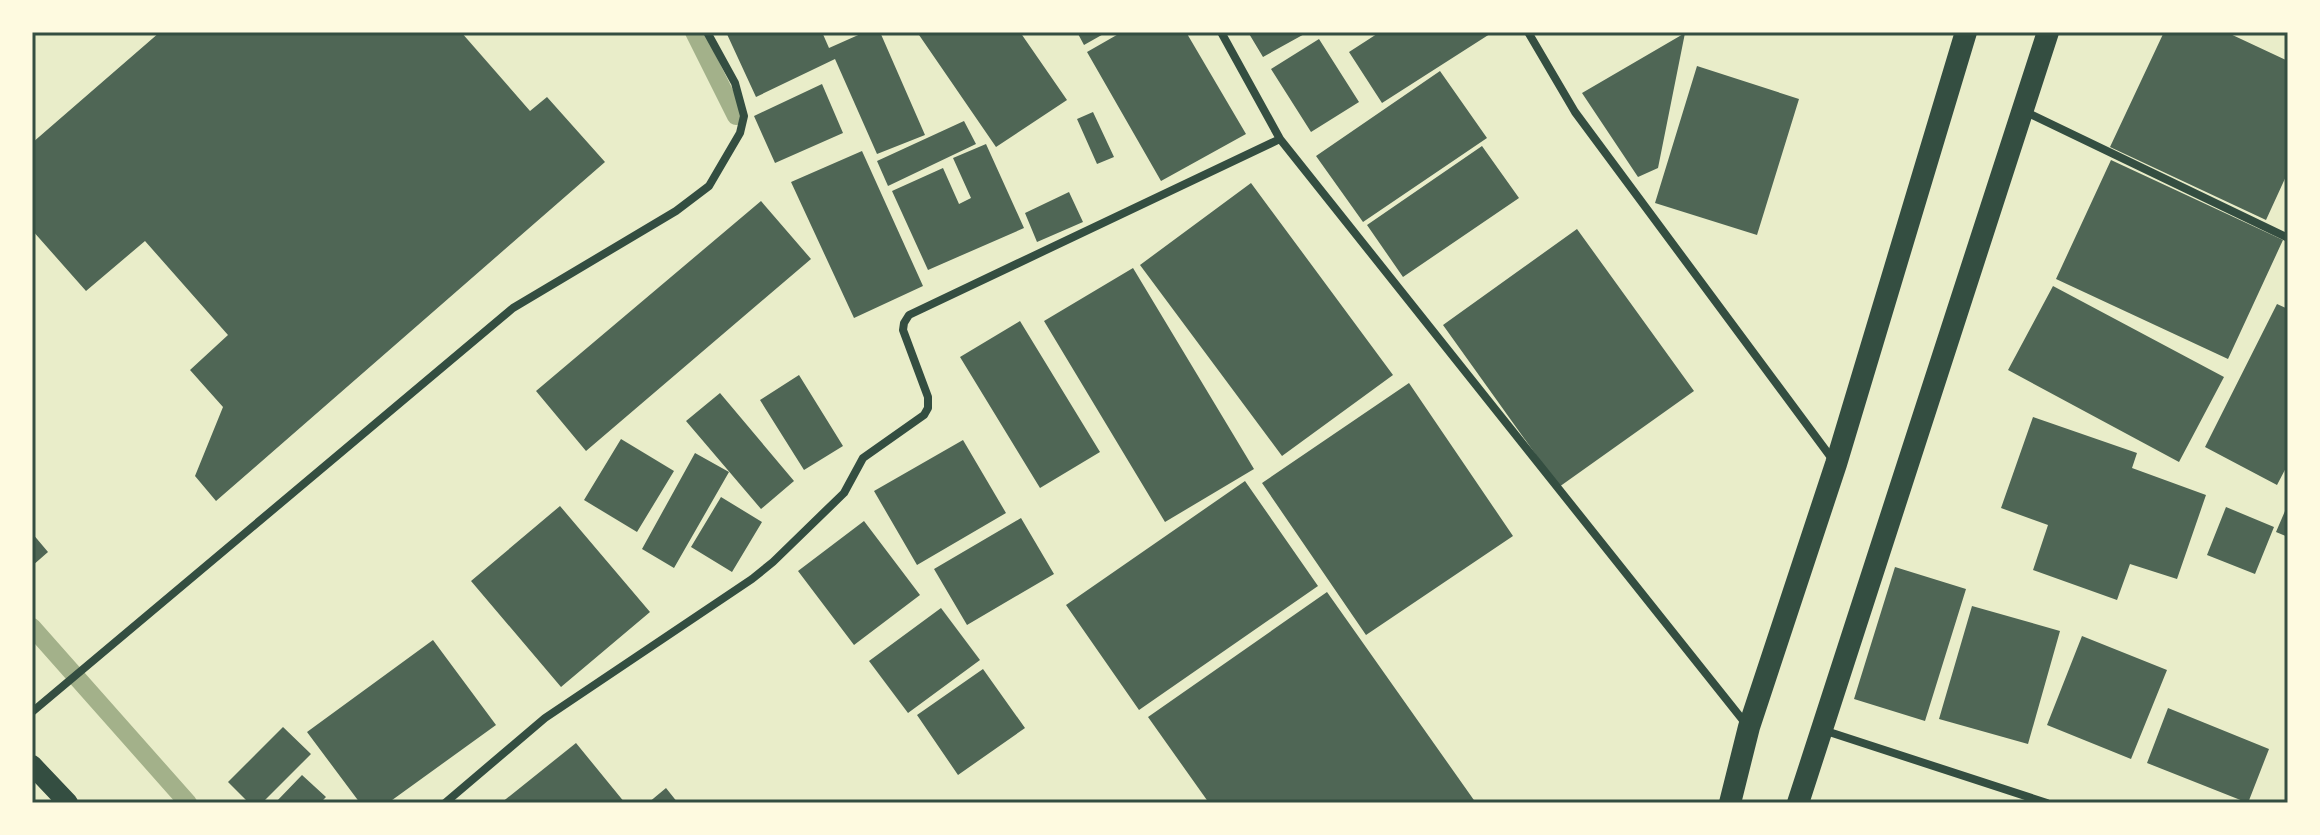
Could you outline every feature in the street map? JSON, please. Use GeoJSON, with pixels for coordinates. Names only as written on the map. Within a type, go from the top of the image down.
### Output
{"type":"FeatureCollection","features":[{"type":"Feature","properties":{"kind":"highway"},"geometry":{"type":"LineString","coordinates":[[1730,803],[1749,727],[1836,464],[1966,32]]}},
{"type":"Feature","properties":{"kind":"highway"},"geometry":{"type":"LineString","coordinates":[[1798,803],[2048,32]]}},
{"type":"Feature","properties":{"kind":"main road"},"geometry":{"type":"LineString","coordinates":[[32,765],[68,803]]}},
{"type":"Feature","properties":{"kind":"street"},"geometry":{"type":"LineString","coordinates":[[32,712],[513,308],[676,211],[709,186],[740,133],[744,116],[735,83],[707,32]]}},
{"type":"Feature","properties":{"kind":"street"},"geometry":{"type":"LineString","coordinates":[[1221,32],[1280,139],[1749,727]]}},
{"type":"Feature","properties":{"kind":"street"},"geometry":{"type":"LineString","coordinates":[[1528,32],[1575,112],[1836,464]]}},
{"type":"Feature","properties":{"kind":"street"},"geometry":{"type":"LineString","coordinates":[[2023,110],[2288,238]]}},
{"type":"Feature","properties":{"kind":"street"},"geometry":{"type":"LineString","coordinates":[[445,803],[545,718],[773,562],[844,493],[863,458],[924,415],[928,397],[903,330],[909,315],[1280,139]]}},
{"type":"Feature","properties":{"kind":"street"},"geometry":{"type":"LineString","coordinates":[[1823,729],[2047,803]]}},
{"type":"Feature","properties":{"kind":"building"},"geometry":{"type":"Polygon","coordinates":[[[160,32],[461,32],[530,111],[547,97],[605,162],[216,501],[195,476],[223,407],[190,370],[228,335],[145,241],[86,291],[32,230],[32,143],[160,32]]]}},
{"type":"Feature","properties":{"kind":"building"},"geometry":{"type":"Polygon","coordinates":[[[726,32],[822,32],[829,48],[865,32],[880,32],[925,135],[877,154],[835,59],[756,97],[726,32]]]}},
{"type":"Feature","properties":{"kind":"building"},"geometry":{"type":"Polygon","coordinates":[[[917,32],[1020,32],[1067,100],[996,147],[917,32]]]}},
{"type":"Feature","properties":{"kind":"building"},"geometry":{"type":"Polygon","coordinates":[[[1077,32],[1107,32],[1084,45],[1077,32]]]}},
{"type":"Feature","properties":{"kind":"building"},"geometry":{"type":"Polygon","coordinates":[[[1122,32],[1186,32],[1246,134],[1161,181],[1087,52],[1122,32]]]}},
{"type":"Feature","properties":{"kind":"building"},"geometry":{"type":"Polygon","coordinates":[[[1248,32],[1308,32],[1263,57],[1248,32]]]}},
{"type":"Feature","properties":{"kind":"building"},"geometry":{"type":"Polygon","coordinates":[[[1380,32],[1493,32],[1382,103],[1349,52],[1380,32]]]}},
{"type":"Feature","properties":{"kind":"building"},"geometry":{"type":"Polygon","coordinates":[[[2164,32],[2226,32],[2288,61],[2288,172],[2266,220],[2110,147],[2164,32]]]}},
{"type":"Feature","properties":{"kind":"building"},"geometry":{"type":"Polygon","coordinates":[[[1685,33],[1658,168],[1638,177],[1582,93],[1685,33]]]}},
{"type":"Feature","properties":{"kind":"building"},"geometry":{"type":"Polygon","coordinates":[[[1319,39],[1359,102],[1311,132],[1271,69],[1319,39]]]}},
{"type":"Feature","properties":{"kind":"building"},"geometry":{"type":"Polygon","coordinates":[[[1697,66],[1799,99],[1757,235],[1655,203],[1697,66]]]}},
{"type":"Feature","properties":{"kind":"building"},"geometry":{"type":"Polygon","coordinates":[[[1440,71],[1487,138],[1363,222],[1316,156],[1440,71]]]}},
{"type":"Feature","properties":{"kind":"building"},"geometry":{"type":"Polygon","coordinates":[[[822,84],[843,133],[775,163],[754,116],[822,84]]]}},
{"type":"Feature","properties":{"kind":"building"},"geometry":{"type":"Polygon","coordinates":[[[1093,112],[1114,157],[1097,164],[1077,119],[1093,112]]]}},
{"type":"Feature","properties":{"kind":"building"},"geometry":{"type":"Polygon","coordinates":[[[964,121],[976,144],[888,186],[877,161],[964,121]]]}},
{"type":"Feature","properties":{"kind":"building"},"geometry":{"type":"Polygon","coordinates":[[[986,144],[1024,228],[928,270],[892,191],[943,168],[959,204],[971,198],[953,158],[986,144]]]}},
{"type":"Feature","properties":{"kind":"building"},"geometry":{"type":"Polygon","coordinates":[[[1482,146],[1519,198],[1403,277],[1367,225],[1482,146]]]}},
{"type":"Feature","properties":{"kind":"building"},"geometry":{"type":"Polygon","coordinates":[[[862,151],[923,286],[854,318],[791,182],[862,151]]]}},
{"type":"Feature","properties":{"kind":"building"},"geometry":{"type":"Polygon","coordinates":[[[2111,160],[2283,240],[2228,359],[2056,279],[2111,160]]]}},
{"type":"Feature","properties":{"kind":"building"},"geometry":{"type":"Polygon","coordinates":[[[1251,183],[1393,375],[1282,456],[1140,265],[1251,183]]]}},
{"type":"Feature","properties":{"kind":"building"},"geometry":{"type":"Polygon","coordinates":[[[1069,192],[1083,222],[1037,242],[1025,213],[1069,192]]]}},
{"type":"Feature","properties":{"kind":"building"},"geometry":{"type":"Polygon","coordinates":[[[761,201],[811,259],[586,451],[536,391],[761,201]]]}},
{"type":"Feature","properties":{"kind":"building"},"geometry":{"type":"Polygon","coordinates":[[[1577,229],[1694,391],[1559,487],[1443,325],[1577,229]]]}},
{"type":"Feature","properties":{"kind":"building"},"geometry":{"type":"Polygon","coordinates":[[[1133,268],[1254,469],[1165,522],[1044,321],[1133,268]]]}},
{"type":"Feature","properties":{"kind":"building"},"geometry":{"type":"Polygon","coordinates":[[[2053,286],[2224,377],[2179,462],[2008,370],[2053,286]]]}},
{"type":"Feature","properties":{"kind":"building"},"geometry":{"type":"Polygon","coordinates":[[[2277,304],[2288,309],[2288,464],[2277,485],[2205,447],[2277,304]]]}},
{"type":"Feature","properties":{"kind":"building"},"geometry":{"type":"Polygon","coordinates":[[[1020,321],[1100,452],[1040,488],[960,357],[1020,321]]]}},
{"type":"Feature","properties":{"kind":"building"},"geometry":{"type":"Polygon","coordinates":[[[799,375],[843,446],[804,470],[760,400],[799,375]]]}},
{"type":"Feature","properties":{"kind":"building"},"geometry":{"type":"Polygon","coordinates":[[[1409,383],[1513,536],[1366,635],[1262,483],[1409,383]]]}},
{"type":"Feature","properties":{"kind":"building"},"geometry":{"type":"Polygon","coordinates":[[[720,393],[794,481],[761,509],[686,421],[720,393]]]}},
{"type":"Feature","properties":{"kind":"building"},"geometry":{"type":"Polygon","coordinates":[[[2033,417],[2137,453],[2132,468],[2206,495],[2177,579],[2130,564],[2117,600],[2033,570],[2048,525],[2001,508],[2033,417]]]}},
{"type":"Feature","properties":{"kind":"building"},"geometry":{"type":"Polygon","coordinates":[[[621,439],[674,471],[637,532],[584,500],[621,439]]]}},
{"type":"Feature","properties":{"kind":"building"},"geometry":{"type":"Polygon","coordinates":[[[963,440],[1006,513],[917,565],[874,491],[963,440]]]}},
{"type":"Feature","properties":{"kind":"building"},"geometry":{"type":"Polygon","coordinates":[[[695,453],[729,472],[674,568],[642,549],[695,453]]]}},
{"type":"Feature","properties":{"kind":"building"},"geometry":{"type":"Polygon","coordinates":[[[1245,481],[1318,586],[1139,710],[1066,605],[1245,481]]]}},
{"type":"Feature","properties":{"kind":"building"},"geometry":{"type":"Polygon","coordinates":[[[721,497],[762,522],[732,572],[691,547],[721,497]]]}},
{"type":"Feature","properties":{"kind":"building"},"geometry":{"type":"Polygon","coordinates":[[[2288,504],[2288,537],[2276,532],[2288,504]]]}},
{"type":"Feature","properties":{"kind":"building"},"geometry":{"type":"Polygon","coordinates":[[[560,506],[650,612],[561,687],[471,581],[560,506]]]}},
{"type":"Feature","properties":{"kind":"building"},"geometry":{"type":"Polygon","coordinates":[[[2226,507],[2274,527],[2255,574],[2207,555],[2226,507]]]}},
{"type":"Feature","properties":{"kind":"building"},"geometry":{"type":"Polygon","coordinates":[[[1021,518],[1054,574],[967,625],[934,569],[1021,518]]]}},
{"type":"Feature","properties":{"kind":"building"},"geometry":{"type":"Polygon","coordinates":[[[864,521],[920,595],[854,645],[798,571],[864,521]]]}},
{"type":"Feature","properties":{"kind":"building"},"geometry":{"type":"Polygon","coordinates":[[[32,533],[48,552],[32,566],[32,533]]]}},
{"type":"Feature","properties":{"kind":"building"},"geometry":{"type":"Polygon","coordinates":[[[1895,567],[1966,589],[1925,721],[1854,699],[1895,567]]]}},
{"type":"Feature","properties":{"kind":"building"},"geometry":{"type":"Polygon","coordinates":[[[1327,592],[1476,803],[1209,803],[1148,717],[1327,592]]]}},
{"type":"Feature","properties":{"kind":"building"},"geometry":{"type":"Polygon","coordinates":[[[1972,606],[2060,631],[2028,744],[1939,719],[1972,606]]]}},
{"type":"Feature","properties":{"kind":"building"},"geometry":{"type":"Polygon","coordinates":[[[941,608],[980,660],[908,713],[869,661],[941,608]]]}},
{"type":"Feature","properties":{"kind":"building"},"geometry":{"type":"Polygon","coordinates":[[[2082,636],[2167,670],[2131,759],[2047,725],[2082,636]]]}},
{"type":"Feature","properties":{"kind":"building"},"geometry":{"type":"Polygon","coordinates":[[[433,640],[496,725],[388,803],[360,803],[307,732],[433,640]]]}},
{"type":"Feature","properties":{"kind":"building"},"geometry":{"type":"Polygon","coordinates":[[[983,669],[1025,728],[958,775],[917,715],[983,669]]]}},
{"type":"Feature","properties":{"kind":"building"},"geometry":{"type":"Polygon","coordinates":[[[2168,708],[2269,749],[2248,803],[2147,763],[2168,708]]]}},
{"type":"Feature","properties":{"kind":"building"},"geometry":{"type":"Polygon","coordinates":[[[283,727],[311,754],[262,803],[249,803],[228,782],[283,727]]]}},
{"type":"Feature","properties":{"kind":"building"},"geometry":{"type":"Polygon","coordinates":[[[576,743],[625,803],[501,803],[576,743]]]}},
{"type":"Feature","properties":{"kind":"building"},"geometry":{"type":"Polygon","coordinates":[[[302,775],[326,797],[320,803],[275,803],[302,775]]]}},
{"type":"Feature","properties":{"kind":"building"},"geometry":{"type":"Polygon","coordinates":[[[666,788],[678,803],[648,803],[666,788]]]}},
{"type":"Feature","properties":{"kind":"waterway"},"geometry":{"type":"LineString","coordinates":[[694,32],[736,116]]}},
{"type":"Feature","properties":{"kind":"waterway"},"geometry":{"type":"LineString","coordinates":[[32,627],[188,803]]}}]}
